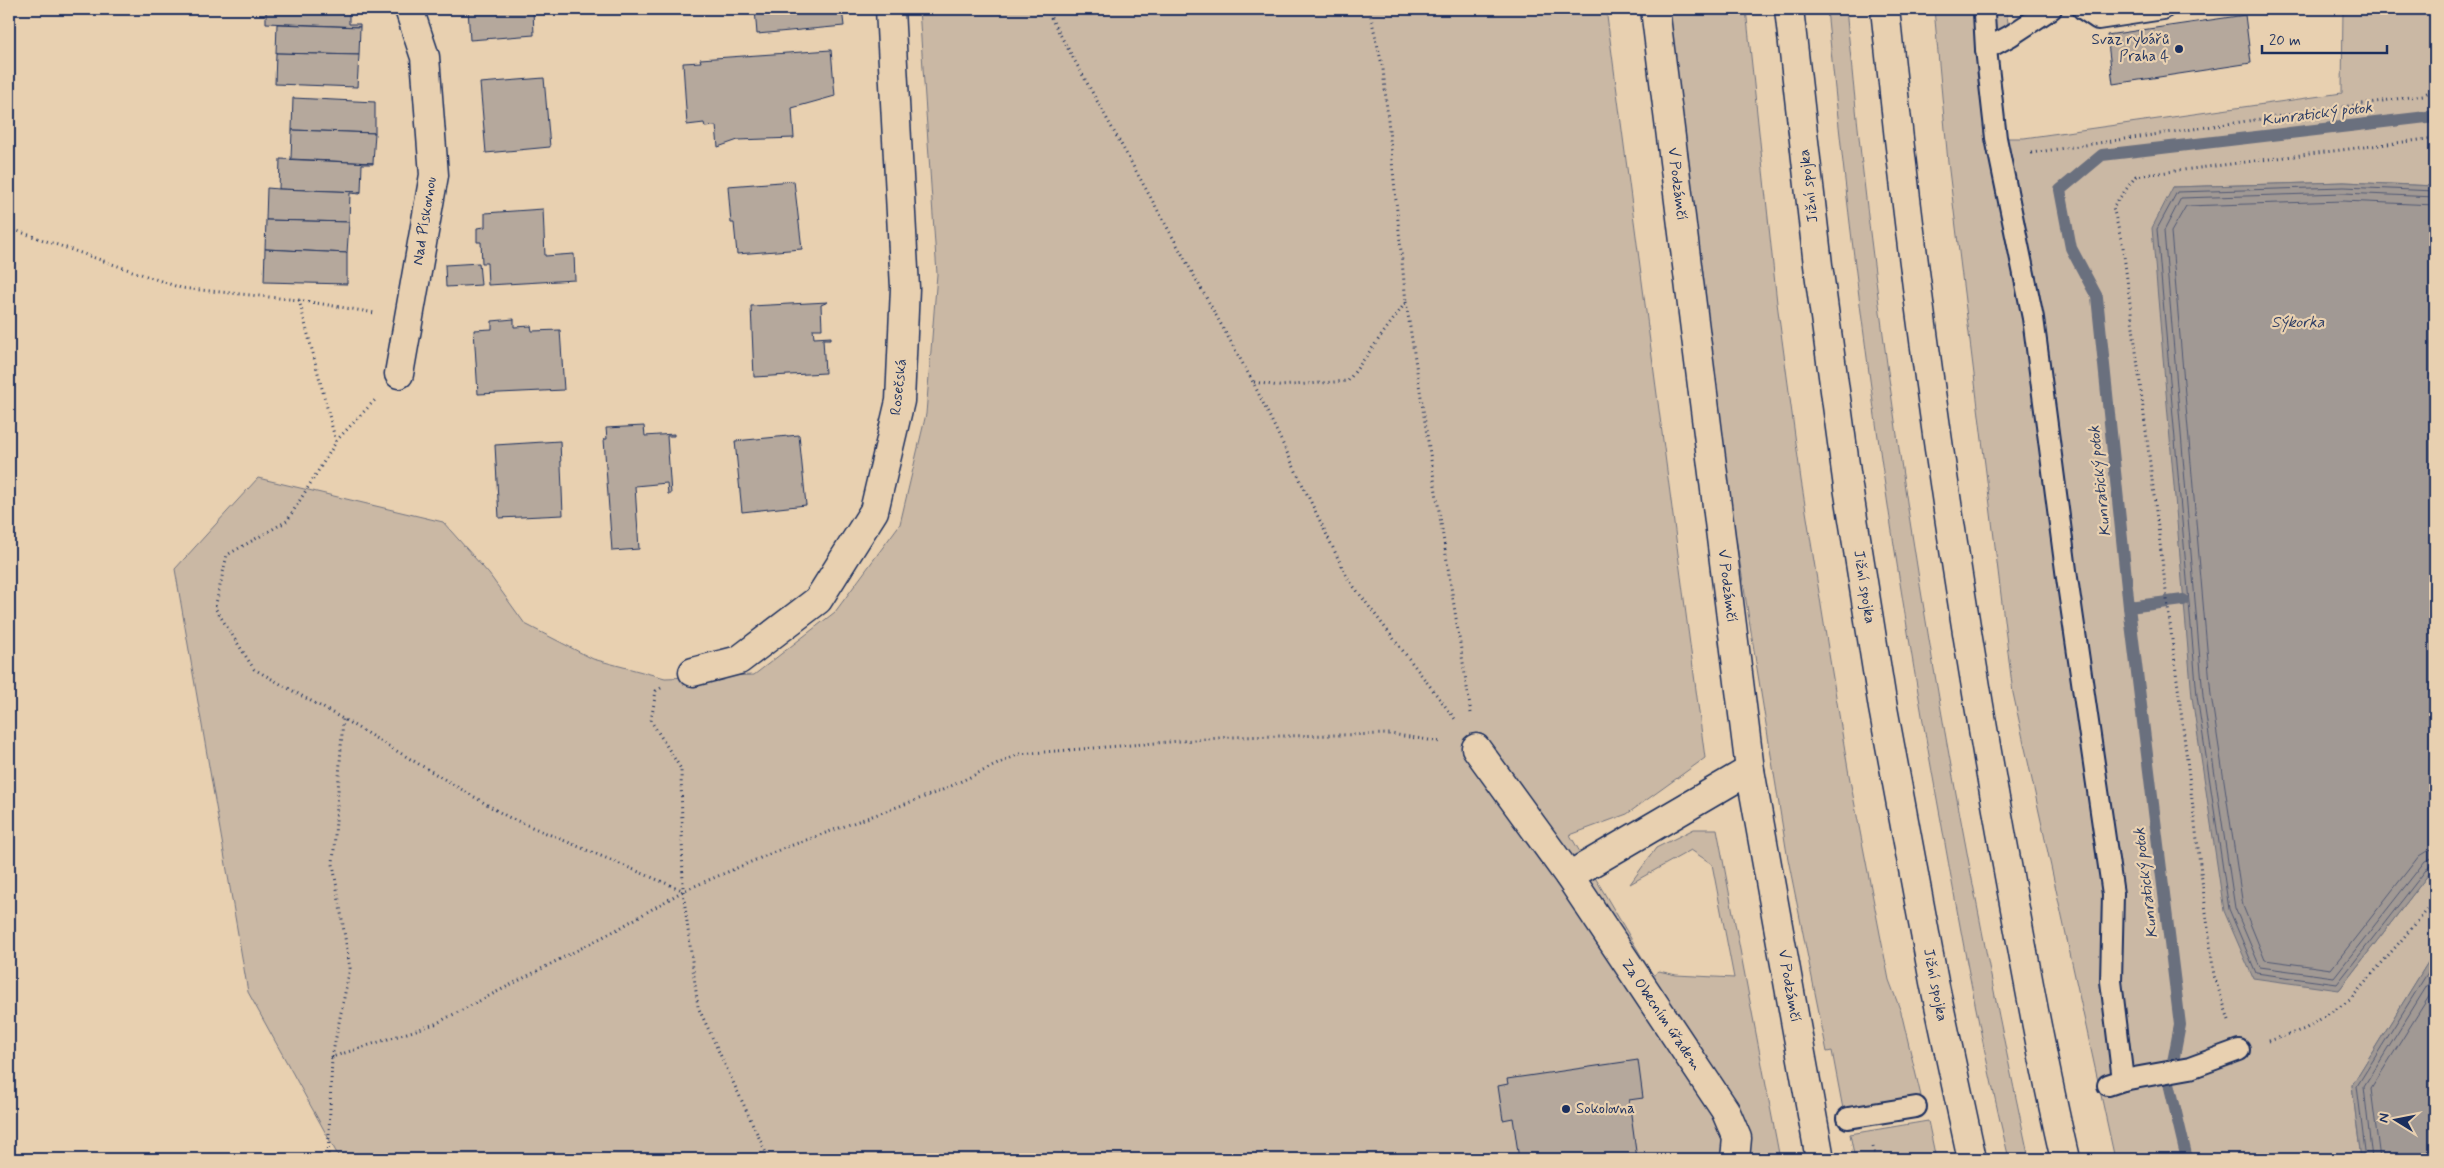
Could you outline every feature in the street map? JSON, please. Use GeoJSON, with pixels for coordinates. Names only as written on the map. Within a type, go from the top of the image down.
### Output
{"type":"FeatureCollection","features":[{"type":"Feature","properties":{"kind":"main road","name":"Nad Pískovnou"},"geometry":{"type":"LineString","coordinates":[[399,374],[434,176],[426,57],[409,9]]}},
{"type":"Feature","properties":{"kind":"main road","name":"Rosečská"},"geometry":{"type":"LineString","coordinates":[[693,672],[739,660],[818,600],[874,511],[900,401],[905,288],[890,9]]}},
{"type":"Feature","properties":{"kind":"main road","name":"V Podzámčí"},"geometry":{"type":"LineString","coordinates":[[1655,9],[1750,770],[1820,1159]]}},
{"type":"Feature","properties":{"kind":"main road","name":"Jižní spojka"},"geometry":{"type":"LineString","coordinates":[[1789,9],[1818,265],[1883,708],[1932,972],[1972,1159]]}},
{"type":"Feature","properties":{"kind":"main road"},"geometry":{"type":"LineString","coordinates":[[1885,9],[1900,150],[1933,413],[1954,555],[1977,697],[2024,957],[2066,1159]]}},
{"type":"Feature","properties":{"kind":"main road","name":"Za Obecním úřadem"},"geometry":{"type":"LineString","coordinates":[[1476,748],[1569,876],[1725,1110],[1739,1145]]}},
{"type":"Feature","properties":{"kind":"main road"},"geometry":{"type":"LineString","coordinates":[[1569,876],[1750,770]]}},
{"type":"Feature","properties":{"kind":"lane"},"geometry":{"type":"LineString","coordinates":[[1986,49],[2010,36],[2051,9]]}},
{"type":"Feature","properties":{"kind":"lane"},"geometry":{"type":"LineString","coordinates":[[2083,9],[2098,19],[2163,9]]}},
{"type":"Feature","properties":{"kind":"lane"},"geometry":{"type":"LineString","coordinates":[[1984,14],[1996,138],[2033,318],[2067,578],[2113,894],[2111,981],[2115,1082],[2190,1068],[2239,1050]]}},
{"type":"Feature","properties":{"kind":"lane"},"geometry":{"type":"LineString","coordinates":[[1848,1118],[1916,1107]]}},
{"type":"Feature","properties":{"kind":"path"},"geometry":{"type":"LineString","coordinates":[[1046,9],[1253,382],[1348,579],[1476,748]]}},
{"type":"Feature","properties":{"kind":"path"},"geometry":{"type":"LineString","coordinates":[[1369,9],[1383,69],[1406,302],[1476,748]]}},
{"type":"Feature","properties":{"kind":"path"},"geometry":{"type":"LineString","coordinates":[[2001,157],[2423,95],[2435,89]]}},
{"type":"Feature","properties":{"kind":"path"},"geometry":{"type":"LineString","coordinates":[[2435,138],[2136,176],[2113,208],[2123,246],[2214,976],[2239,1050],[2304,1029],[2350,1000],[2435,901]]}},
{"type":"Feature","properties":{"kind":"path"},"geometry":{"type":"LineString","coordinates":[[9,228],[181,288],[299,300],[410,319]]}},
{"type":"Feature","properties":{"kind":"path"},"geometry":{"type":"LineString","coordinates":[[299,300],[336,442]]}},
{"type":"Feature","properties":{"kind":"path"},"geometry":{"type":"LineString","coordinates":[[1253,382],[1279,386],[1348,381],[1406,302]]}},
{"type":"Feature","properties":{"kind":"path"},"geometry":{"type":"LineString","coordinates":[[399,374],[336,442],[287,521],[227,555],[215,608],[254,670],[343,719],[508,817],[683,891]]}},
{"type":"Feature","properties":{"kind":"path"},"geometry":{"type":"LineString","coordinates":[[693,672],[656,691],[651,721],[681,769],[683,891],[698,1006],[769,1159]]}},
{"type":"Feature","properties":{"kind":"path"},"geometry":{"type":"LineString","coordinates":[[328,1159],[332,1057],[350,968],[333,864],[343,719]]}},
{"type":"Feature","properties":{"kind":"path"},"geometry":{"type":"LineString","coordinates":[[332,1057],[435,1024],[618,929],[683,891],[778,850],[938,792],[1018,754],[1231,737],[1391,734],[1476,748]]}},
{"type":"Feature","properties":{"kind":"shaded area"},"geometry":{"type":"Polygon","coordinates":[[[919,9],[1606,9],[1705,758],[1627,814],[1570,835],[1653,976],[1659,971],[1676,975],[1734,978],[1712,864],[1691,850],[1630,884],[1656,848],[1694,829],[1717,829],[1780,1159],[340,1159],[248,992],[175,569],[258,478],[443,522],[489,574],[525,624],[593,659],[665,678],[754,675],[835,612],[900,524],[926,414],[937,274],[919,9]]]}},
{"type":"Feature","properties":{"kind":"shaded area"},"geometry":{"type":"Polygon","coordinates":[[[1670,9],[1746,9],[1777,303],[1801,480],[1825,630],[1849,775],[1889,980],[1901,1012],[1921,1096],[1843,1109],[1832,1051],[1827,1052],[1787,854],[1717,421],[1683,142],[1670,9]]]}},
{"type":"Feature","properties":{"kind":"shaded area"},"geometry":{"type":"Polygon","coordinates":[[[1827,9],[1846,9],[1878,299],[1920,587],[1971,873],[2029,1159],[2009,1159],[1972,990],[1923,720],[1890,518],[1861,315],[1827,9]]]}},
{"type":"Feature","properties":{"kind":"shaded area"},"geometry":{"type":"Polygon","coordinates":[[[1934,9],[2006,9],[2010,36],[1986,49],[1996,138],[2024,138],[2342,93],[2343,9],[2435,9],[2435,186],[2344,182],[2173,187],[2339,990],[2435,866],[2435,951],[2352,1085],[2361,1159],[2115,1159],[2013,693],[1948,162],[1934,9]]]}},
{"type":"Feature","properties":{"kind":"shaded area"},"geometry":{"type":"Polygon","coordinates":[[[1928,1121],[1936,1159],[1855,1159],[1850,1134],[1928,1121]]]}},
{"type":"Feature","properties":{"kind":"water","name":"Sýkorka"},"geometry":{"type":"Polygon","coordinates":[[[2344,182],[2435,186],[2435,866],[2339,990],[2253,978],[2224,911],[2192,697],[2152,228],[2173,187],[2344,182]]]}},
{"type":"Feature","properties":{"kind":"water"},"geometry":{"type":"Polygon","coordinates":[[[2435,951],[2435,1159],[2361,1159],[2352,1085],[2435,951]]]}},
{"type":"Feature","properties":{"kind":"building"},"geometry":{"type":"Polygon","coordinates":[[[266,9],[349,9],[349,24],[360,24],[360,27],[266,23],[266,9]]]}},
{"type":"Feature","properties":{"kind":"building"},"geometry":{"type":"Polygon","coordinates":[[[468,9],[533,9],[534,35],[470,40],[468,9]]]}},
{"type":"Feature","properties":{"kind":"building"},"geometry":{"type":"Polygon","coordinates":[[[755,9],[842,9],[844,26],[757,34],[755,9]]]}},
{"type":"Feature","properties":{"kind":"building","name":"Svaz rybářů Praha 4"},"geometry":{"type":"Polygon","coordinates":[[[2245,15],[2251,63],[2113,84],[2107,35],[2245,15]]]}},
{"type":"Feature","properties":{"kind":"building"},"geometry":{"type":"Polygon","coordinates":[[[277,24],[360,27],[359,55],[276,53],[277,24]]]}},
{"type":"Feature","properties":{"kind":"building"},"geometry":{"type":"Polygon","coordinates":[[[831,50],[835,96],[792,108],[794,138],[738,140],[718,147],[716,126],[705,127],[704,123],[687,125],[683,63],[701,62],[700,59],[831,50]]]}},
{"type":"Feature","properties":{"kind":"building"},"geometry":{"type":"Polygon","coordinates":[[[276,53],[359,55],[357,87],[275,84],[276,53]]]}},
{"type":"Feature","properties":{"kind":"building"},"geometry":{"type":"Polygon","coordinates":[[[544,78],[550,147],[486,153],[480,83],[544,78]]]}},
{"type":"Feature","properties":{"kind":"building"},"geometry":{"type":"Polygon","coordinates":[[[293,98],[375,102],[375,133],[292,130],[293,98]]]}},
{"type":"Feature","properties":{"kind":"building"},"geometry":{"type":"Polygon","coordinates":[[[292,130],[375,133],[373,163],[291,159],[292,130]]]}},
{"type":"Feature","properties":{"kind":"building"},"geometry":{"type":"Polygon","coordinates":[[[280,159],[373,164],[362,164],[361,192],[279,189],[280,159]]]}},
{"type":"Feature","properties":{"kind":"building"},"geometry":{"type":"Polygon","coordinates":[[[794,181],[802,249],[737,254],[734,223],[731,223],[728,186],[794,181]]]}},
{"type":"Feature","properties":{"kind":"building"},"geometry":{"type":"Polygon","coordinates":[[[267,188],[361,192],[360,194],[350,193],[349,222],[266,220],[267,188]]]}},
{"type":"Feature","properties":{"kind":"building"},"geometry":{"type":"Polygon","coordinates":[[[543,209],[545,256],[574,254],[575,280],[488,285],[487,263],[482,263],[481,242],[477,242],[477,228],[485,227],[485,213],[543,209]]]}},
{"type":"Feature","properties":{"kind":"building"},"geometry":{"type":"Polygon","coordinates":[[[266,220],[349,222],[347,253],[265,249],[266,220]]]}},
{"type":"Feature","properties":{"kind":"building"},"geometry":{"type":"Polygon","coordinates":[[[265,249],[347,253],[347,284],[264,282],[265,249]]]}},
{"type":"Feature","properties":{"kind":"building"},"geometry":{"type":"Polygon","coordinates":[[[479,263],[481,285],[446,287],[445,265],[479,263]]]}},
{"type":"Feature","properties":{"kind":"building"},"geometry":{"type":"Polygon","coordinates":[[[828,302],[821,305],[822,329],[813,329],[814,338],[831,337],[831,339],[823,339],[825,373],[754,377],[751,306],[828,302]]]}},
{"type":"Feature","properties":{"kind":"building"},"geometry":{"type":"Polygon","coordinates":[[[514,319],[514,327],[531,326],[532,331],[560,330],[564,390],[478,394],[474,330],[492,329],[492,321],[514,319]]]}},
{"type":"Feature","properties":{"kind":"building"},"geometry":{"type":"Polygon","coordinates":[[[644,426],[645,436],[674,434],[674,436],[667,436],[671,494],[668,494],[667,483],[635,486],[639,549],[612,551],[604,439],[607,439],[606,428],[644,426]]]}},
{"type":"Feature","properties":{"kind":"building"},"geometry":{"type":"Polygon","coordinates":[[[799,435],[806,505],[742,512],[735,441],[799,435]]]}},
{"type":"Feature","properties":{"kind":"building"},"geometry":{"type":"Polygon","coordinates":[[[560,441],[563,515],[499,518],[495,445],[560,441]]]}},
{"type":"Feature","properties":{"kind":"building","name":"Sokolovna"},"geometry":{"type":"Polygon","coordinates":[[[1638,1060],[1643,1098],[1629,1100],[1637,1159],[1519,1159],[1513,1118],[1503,1120],[1498,1086],[1508,1084],[1507,1079],[1638,1060]]]}},
{"type":"Feature","properties":{"kind":"waterway","name":"Kunratický potok"},"geometry":{"type":"LineString","coordinates":[[2187,1159],[2169,1083],[2180,1025],[2129,607],[2097,297],[2071,248],[2060,190],[2102,155],[2435,116]]}},
{"type":"Feature","properties":{"kind":"waterway"},"geometry":{"type":"LineString","coordinates":[[2129,607],[2183,600]]}},
{"type":"Feature","properties":{"kind":"place","name":"Svaz rybářů Praha 4"},"geometry":{"type":"Point","coordinates":[2179,49]}},
{"type":"Feature","properties":{"kind":"place","name":"Sokolovna"},"geometry":{"type":"Point","coordinates":[1566,1109]}}]}
